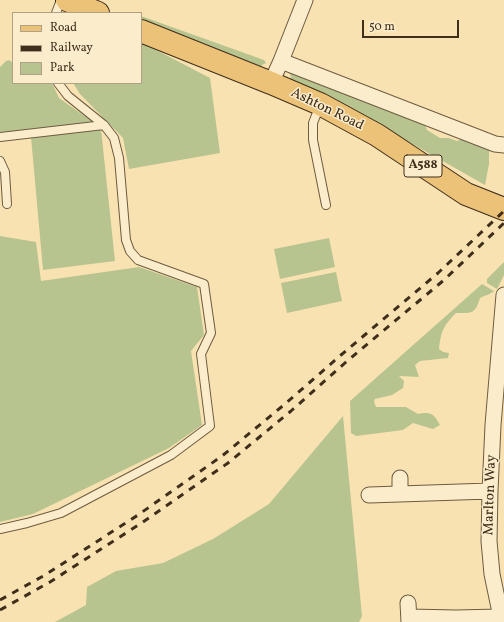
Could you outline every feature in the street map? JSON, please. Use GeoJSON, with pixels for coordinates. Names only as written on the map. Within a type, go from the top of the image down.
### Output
{"type":"FeatureCollection","features":[{"type":"Feature","properties":{"kind":"main road"},"geometry":{"type":"LineString","coordinates":[[67,0],[96,12]]}},
{"type":"Feature","properties":{"kind":"main road","name":"Ashton Road"},"geometry":{"type":"LineString","coordinates":[[142,31],[320,104],[377,134],[466,194],[496,206]]}},
{"type":"Feature","properties":{"kind":"street"},"geometry":{"type":"LineString","coordinates":[[271,83],[305,0]]}},
{"type":"Feature","properties":{"kind":"street","name":"Ashton Road"},"geometry":{"type":"LineString","coordinates":[[281,61],[496,144],[504,145]]}},
{"type":"Feature","properties":{"kind":"street","name":"Marlton Way"},"geometry":{"type":"LineString","coordinates":[[500,298],[490,491],[489,541],[492,574],[501,620]]}},
{"type":"Feature","properties":{"kind":"street"},"geometry":{"type":"LineString","coordinates":[[400,478],[400,494]]}},
{"type":"Feature","properties":{"kind":"street"},"geometry":{"type":"LineString","coordinates":[[369,495],[490,491]]}},
{"type":"Feature","properties":{"kind":"street"},"geometry":{"type":"LineString","coordinates":[[409,614],[501,620]]}},
{"type":"Feature","properties":{"kind":"lane"},"geometry":{"type":"LineString","coordinates":[[56,12],[61,0]]}},
{"type":"Feature","properties":{"kind":"lane"},"geometry":{"type":"LineString","coordinates":[[0,529],[61,513],[170,455],[210,426],[200,354],[211,333],[204,284],[138,260],[130,252],[126,240],[119,158],[114,138],[104,125],[68,96],[59,84]]}},
{"type":"Feature","properties":{"kind":"lane"},"geometry":{"type":"LineString","coordinates":[[320,104],[313,123],[313,140],[326,205]]}},
{"type":"Feature","properties":{"kind":"lane"},"geometry":{"type":"LineString","coordinates":[[0,137],[104,125]]}},
{"type":"Feature","properties":{"kind":"lane"},"geometry":{"type":"LineString","coordinates":[[0,161],[5,172],[7,204]]}},
{"type":"Feature","properties":{"kind":"green space"},"geometry":{"type":"Polygon","coordinates":[[[142,16],[264,60],[266,63],[262,65],[261,69],[142,21],[142,16]]]}},
{"type":"Feature","properties":{"kind":"green space"},"geometry":{"type":"Polygon","coordinates":[[[142,43],[210,78],[220,153],[129,169],[123,138],[80,94],[74,84],[142,84],[142,43]]]}},
{"type":"Feature","properties":{"kind":"green space"},"geometry":{"type":"Polygon","coordinates":[[[9,60],[12,62],[12,84],[52,84],[59,98],[93,122],[90,124],[0,135],[0,67],[9,60]]]}},
{"type":"Feature","properties":{"kind":"green space"},"geometry":{"type":"Polygon","coordinates":[[[289,71],[424,123],[427,130],[440,138],[449,138],[457,141],[464,138],[489,148],[489,164],[485,185],[386,129],[289,81],[291,77],[289,71]]]}},
{"type":"Feature","properties":{"kind":"green space"},"geometry":{"type":"Polygon","coordinates":[[[101,129],[115,261],[43,270],[31,137],[101,129]]]}},
{"type":"Feature","properties":{"kind":"green space"},"geometry":{"type":"Polygon","coordinates":[[[0,236],[36,242],[41,281],[139,267],[197,287],[204,335],[191,351],[202,425],[169,448],[33,514],[0,522],[0,236]]]}},
{"type":"Feature","properties":{"kind":"green space"},"geometry":{"type":"Polygon","coordinates":[[[329,238],[335,267],[280,279],[274,249],[329,238]]]}},
{"type":"Feature","properties":{"kind":"green space"},"geometry":{"type":"Polygon","coordinates":[[[504,262],[504,275],[497,289],[487,283],[487,279],[504,262]]]}},
{"type":"Feature","properties":{"kind":"green space"},"geometry":{"type":"Polygon","coordinates":[[[336,272],[342,301],[287,313],[281,283],[336,272]]]}},
{"type":"Feature","properties":{"kind":"green space"},"geometry":{"type":"Polygon","coordinates":[[[482,284],[494,291],[480,298],[476,308],[472,312],[456,313],[443,330],[439,349],[443,352],[449,353],[448,358],[420,361],[415,365],[419,377],[399,376],[404,381],[403,388],[392,395],[375,399],[374,402],[376,407],[406,407],[418,414],[432,414],[440,425],[433,429],[413,423],[403,430],[356,436],[351,433],[350,401],[482,284]]]}},
{"type":"Feature","properties":{"kind":"green space"},"geometry":{"type":"Polygon","coordinates":[[[343,416],[362,616],[359,622],[55,622],[86,605],[87,587],[116,571],[163,563],[213,539],[269,504],[343,416]]]}},
{"type":"Feature","properties":{"kind":"railway"},"geometry":{"type":"LineString","coordinates":[[0,600],[45,575],[138,515],[222,456],[438,273],[504,211]]}},
{"type":"Feature","properties":{"kind":"railway"},"geometry":{"type":"LineString","coordinates":[[0,610],[50,582],[143,522],[228,463],[444,280],[504,223]]}}]}
